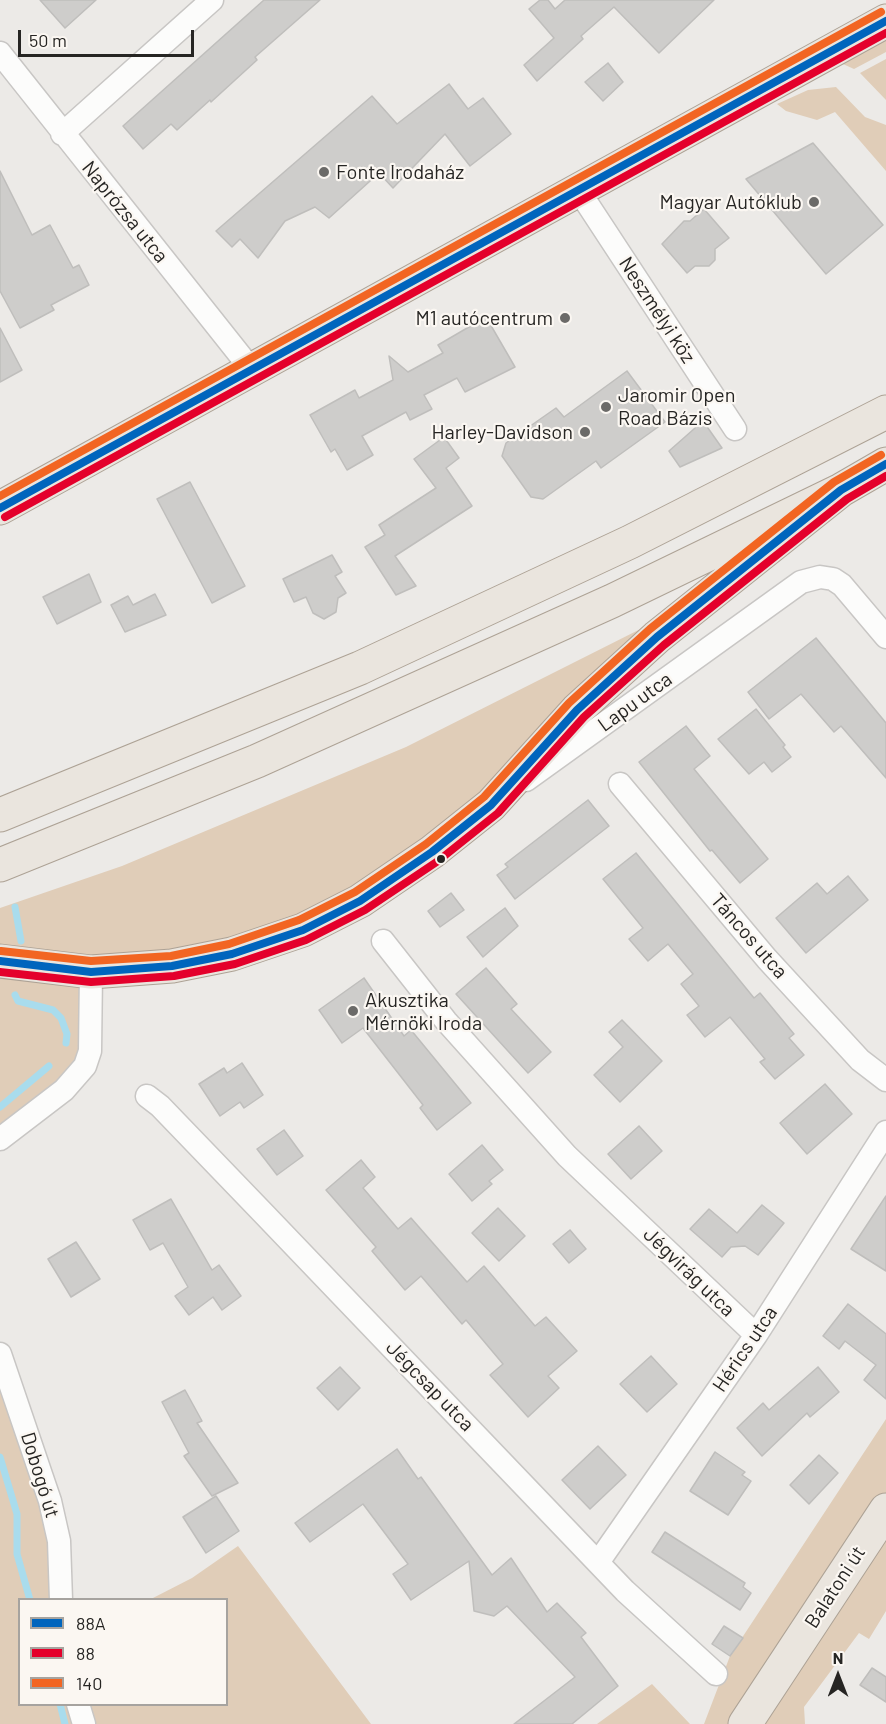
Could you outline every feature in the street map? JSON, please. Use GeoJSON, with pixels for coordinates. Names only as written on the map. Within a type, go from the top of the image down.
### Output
{"type":"FeatureCollection","features":[{"type":"Feature","properties":{"kind":"main road"},"geometry":{"type":"LineString","coordinates":[[0,508],[886,21]]}},
{"type":"Feature","properties":{"kind":"main road"},"geometry":{"type":"LineString","coordinates":[[0,814],[360,668],[640,537],[886,411]]}},
{"type":"Feature","properties":{"kind":"main road"},"geometry":{"type":"LineString","coordinates":[[0,865],[257,761],[601,606],[841,490],[886,464]]}},
{"type":"Feature","properties":{"kind":"main road"},"geometry":{"type":"LineString","coordinates":[[491,805],[577,710],[657,637],[841,490]]}},
{"type":"Feature","properties":{"kind":"main road","name":"Lapu utca"},"geometry":{"type":"LineString","coordinates":[[0,962],[91,972],[192,962],[232,954],[303,930],[360,901],[432,852],[491,805]]}},
{"type":"Feature","properties":{"kind":"main road","name":"Balatoni út"},"geometry":{"type":"LineString","coordinates":[[745,1724],[886,1510]]}},
{"type":"Feature","properties":{"kind":"street"},"geometry":{"type":"LineString","coordinates":[[62,134],[212,0]]}},
{"type":"Feature","properties":{"kind":"street","name":"Naprózsa utca"},"geometry":{"type":"LineString","coordinates":[[0,53],[62,134],[251,369]]}},
{"type":"Feature","properties":{"kind":"street","name":"Neszmélyi köz"},"geometry":{"type":"LineString","coordinates":[[579,190],[735,429]]}},
{"type":"Feature","properties":{"kind":"street","name":"Lapu utca"},"geometry":{"type":"LineString","coordinates":[[491,805],[801,582],[820,577],[833,579],[842,585],[886,637]]}},
{"type":"Feature","properties":{"kind":"street","name":"Táncos utca"},"geometry":{"type":"LineString","coordinates":[[620,784],[767,959],[860,1060],[886,1080]]}},
{"type":"Feature","properties":{"kind":"street","name":"Jégvirág utca"},"geometry":{"type":"LineString","coordinates":[[383,941],[446,1021],[567,1156],[756,1335]]}},
{"type":"Feature","properties":{"kind":"street"},"geometry":{"type":"LineString","coordinates":[[0,1139],[64,1090],[85,1066],[90,1051],[91,972]]}},
{"type":"Feature","properties":{"kind":"street","name":"Jégcsap utca"},"geometry":{"type":"LineString","coordinates":[[147,1096],[160,1106],[599,1561],[625,1591],[716,1674]]}},
{"type":"Feature","properties":{"kind":"street","name":"Hérics utca"},"geometry":{"type":"LineString","coordinates":[[599,1561],[756,1335],[886,1132]]}},
{"type":"Feature","properties":{"kind":"street","name":"Dobogó út"},"geometry":{"type":"LineString","coordinates":[[0,1354],[50,1501],[59,1541],[61,1598]]}},
{"type":"Feature","properties":{"kind":"street"},"geometry":{"type":"LineString","coordinates":[[79,1706],[84,1724]]}},
{"type":"Feature","properties":{"kind":"shaded area"},"geometry":{"type":"Polygon","coordinates":[[[886,38],[886,52],[854,69],[843,64],[886,38]]]}},
{"type":"Feature","properties":{"kind":"shaded area"},"geometry":{"type":"Polygon","coordinates":[[[886,59],[886,100],[860,73],[886,59]]]}},
{"type":"Feature","properties":{"kind":"shaded area"},"geometry":{"type":"Polygon","coordinates":[[[836,87],[865,117],[886,125],[886,171],[835,112],[817,120],[786,111],[777,104],[808,90],[836,87]]]}},
{"type":"Feature","properties":{"kind":"shaded area"},"geometry":{"type":"Polygon","coordinates":[[[714,592],[491,805],[303,930],[91,972],[90,1051],[0,1139],[0,908],[122,866],[406,747],[714,592]]]}},
{"type":"Feature","properties":{"kind":"shaded area"},"geometry":{"type":"Polygon","coordinates":[[[0,1363],[50,1523],[55,1598],[18,1598],[18,1706],[228,1706],[228,1598],[153,1598],[192,1578],[238,1546],[371,1724],[0,1724],[0,1363]]]}},
{"type":"Feature","properties":{"kind":"shaded area"},"geometry":{"type":"Polygon","coordinates":[[[886,1419],[886,1611],[869,1639],[859,1633],[804,1707],[805,1724],[704,1724],[730,1656],[886,1419]]]}},
{"type":"Feature","properties":{"kind":"shaded area"},"geometry":{"type":"Polygon","coordinates":[[[652,1684],[690,1724],[597,1724],[652,1684]]]}},
{"type":"Feature","properties":{"kind":"building"},"geometry":{"type":"Polygon","coordinates":[[[40,0],[96,0],[65,28],[40,0]]]}},
{"type":"Feature","properties":{"kind":"building"},"geometry":{"type":"Polygon","coordinates":[[[264,0],[320,0],[255,57],[257,60],[211,102],[210,100],[177,130],[171,124],[143,149],[123,126],[264,0]]]}},
{"type":"Feature","properties":{"kind":"building"},"geometry":{"type":"Polygon","coordinates":[[[540,0],[548,0],[555,9],[565,0],[714,0],[659,53],[614,7],[581,36],[583,39],[537,81],[524,65],[554,38],[529,9],[540,0]]]}},
{"type":"Feature","properties":{"kind":"building"},"geometry":{"type":"Polygon","coordinates":[[[608,63],[623,82],[603,101],[585,82],[608,63]]]}},
{"type":"Feature","properties":{"kind":"building","name":"Fonte Irodaház"},"geometry":{"type":"Polygon","coordinates":[[[449,84],[468,109],[483,98],[511,134],[470,166],[445,134],[393,188],[379,173],[329,218],[315,207],[285,221],[258,258],[240,239],[232,247],[216,231],[372,96],[397,124],[449,84]]]}},
{"type":"Feature","properties":{"kind":"building","name":"Magyar Autóklub"},"geometry":{"type":"Polygon","coordinates":[[[813,143],[883,225],[826,274],[746,179],[813,143]]]}},
{"type":"Feature","properties":{"kind":"building"},"geometry":{"type":"Polygon","coordinates":[[[0,171],[32,235],[50,225],[73,268],[79,265],[89,285],[51,305],[54,310],[20,328],[0,291],[0,171]]]}},
{"type":"Feature","properties":{"kind":"building"},"geometry":{"type":"Polygon","coordinates":[[[704,209],[729,238],[715,249],[715,260],[709,266],[695,266],[687,273],[662,244],[684,221],[690,221],[704,209]]]}},
{"type":"Feature","properties":{"kind":"building"},"geometry":{"type":"Polygon","coordinates":[[[486,317],[515,367],[465,392],[457,378],[424,395],[432,409],[410,420],[406,412],[362,436],[373,455],[347,470],[335,449],[331,452],[310,415],[355,390],[359,398],[393,380],[389,356],[408,372],[443,353],[438,345],[486,317]]]}},
{"type":"Feature","properties":{"kind":"building"},"geometry":{"type":"Polygon","coordinates":[[[0,328],[22,370],[0,382],[0,328]]]}},
{"type":"Feature","properties":{"kind":"building","name":"Harley-Davidson"},"geometry":{"type":"Polygon","coordinates":[[[627,371],[665,422],[601,468],[596,461],[543,499],[531,497],[502,456],[506,443],[556,408],[564,417],[627,371]]]}},
{"type":"Feature","properties":{"kind":"building"},"geometry":{"type":"Polygon","coordinates":[[[703,421],[722,448],[680,467],[669,451],[703,421]]]}},
{"type":"Feature","properties":{"kind":"building"},"geometry":{"type":"Polygon","coordinates":[[[444,437],[459,458],[446,468],[472,506],[395,556],[416,586],[396,595],[365,547],[385,535],[379,525],[436,488],[414,459],[444,437]]]}},
{"type":"Feature","properties":{"kind":"building"},"geometry":{"type":"Polygon","coordinates":[[[190,482],[245,586],[212,603],[157,499],[190,482]]]}},
{"type":"Feature","properties":{"kind":"building"},"geometry":{"type":"Polygon","coordinates":[[[332,555],[342,572],[335,576],[346,593],[338,598],[336,612],[324,619],[313,613],[306,597],[294,602],[283,579],[332,555]]]}},
{"type":"Feature","properties":{"kind":"building"},"geometry":{"type":"Polygon","coordinates":[[[89,574],[101,602],[57,624],[43,597],[89,574]]]}},
{"type":"Feature","properties":{"kind":"building"},"geometry":{"type":"Polygon","coordinates":[[[155,594],[166,615],[125,632],[111,605],[128,596],[133,605],[155,594]]]}},
{"type":"Feature","properties":{"kind":"building"},"geometry":{"type":"Polygon","coordinates":[[[816,638],[886,723],[886,778],[841,726],[834,732],[801,694],[769,719],[748,692],[816,638]]]}},
{"type":"Feature","properties":{"kind":"building"},"geometry":{"type":"Polygon","coordinates":[[[756,709],[785,745],[783,747],[791,757],[772,772],[764,762],[749,774],[718,739],[756,709]]]}},
{"type":"Feature","properties":{"kind":"building"},"geometry":{"type":"Polygon","coordinates":[[[686,726],[710,756],[694,769],[768,859],[740,883],[712,850],[710,851],[639,762],[686,726]]]}},
{"type":"Feature","properties":{"kind":"building"},"geometry":{"type":"Polygon","coordinates":[[[588,800],[609,826],[515,899],[497,875],[508,867],[505,864],[588,800]]]}},
{"type":"Feature","properties":{"kind":"building"},"geometry":{"type":"Polygon","coordinates":[[[636,853],[754,998],[760,993],[794,1034],[789,1038],[804,1055],[775,1079],[760,1062],[765,1059],[730,1017],[705,1037],[687,1015],[699,1006],[681,984],[693,974],[668,944],[648,961],[629,939],[643,928],[603,879],[636,853]]]}},
{"type":"Feature","properties":{"kind":"building"},"geometry":{"type":"Polygon","coordinates":[[[848,876],[868,900],[806,953],[776,918],[817,883],[827,894],[848,876]]]}},
{"type":"Feature","properties":{"kind":"building"},"geometry":{"type":"Polygon","coordinates":[[[451,893],[464,910],[440,927],[428,911],[451,893]]]}},
{"type":"Feature","properties":{"kind":"building"},"geometry":{"type":"Polygon","coordinates":[[[505,908],[518,926],[483,957],[467,937],[505,908]]]}},
{"type":"Feature","properties":{"kind":"building"},"geometry":{"type":"Polygon","coordinates":[[[486,968],[517,1004],[511,1009],[551,1052],[528,1073],[456,994],[486,968]]]}},
{"type":"Feature","properties":{"kind":"building"},"geometry":{"type":"Polygon","coordinates":[[[364,978],[404,1036],[411,1030],[471,1103],[437,1130],[420,1108],[423,1105],[363,1028],[342,1043],[319,1010],[364,978]]]}},
{"type":"Feature","properties":{"kind":"building"},"geometry":{"type":"Polygon","coordinates":[[[622,1020],[662,1061],[620,1102],[594,1075],[623,1047],[609,1032],[622,1020]]]}},
{"type":"Feature","properties":{"kind":"building"},"geometry":{"type":"Polygon","coordinates":[[[242,1063],[263,1095],[244,1108],[240,1102],[220,1116],[199,1084],[224,1068],[227,1073],[242,1063]]]}},
{"type":"Feature","properties":{"kind":"building"},"geometry":{"type":"Polygon","coordinates":[[[825,1084],[852,1114],[807,1154],[780,1123],[825,1084]]]}},
{"type":"Feature","properties":{"kind":"building"},"geometry":{"type":"Polygon","coordinates":[[[639,1126],[662,1151],[631,1179],[608,1154],[639,1126]]]}},
{"type":"Feature","properties":{"kind":"building"},"geometry":{"type":"Polygon","coordinates":[[[284,1130],[303,1156],[277,1175],[257,1149],[284,1130]]]}},
{"type":"Feature","properties":{"kind":"building"},"geometry":{"type":"Polygon","coordinates":[[[482,1145],[503,1170],[489,1181],[492,1184],[472,1201],[449,1174],[482,1145]]]}},
{"type":"Feature","properties":{"kind":"building"},"geometry":{"type":"Polygon","coordinates":[[[361,1160],[375,1177],[363,1188],[398,1229],[411,1218],[467,1282],[484,1266],[535,1326],[546,1317],[577,1351],[548,1376],[559,1388],[528,1417],[490,1375],[503,1364],[466,1320],[462,1324],[421,1276],[405,1290],[372,1251],[376,1247],[326,1190],[361,1160]]]}},
{"type":"Feature","properties":{"kind":"building"},"geometry":{"type":"Polygon","coordinates":[[[886,1196],[886,1271],[851,1249],[886,1196]]]}},
{"type":"Feature","properties":{"kind":"building"},"geometry":{"type":"Polygon","coordinates":[[[171,1199],[212,1270],[219,1265],[241,1296],[222,1310],[213,1297],[189,1315],[175,1296],[188,1287],[163,1243],[150,1250],[133,1220],[171,1199]]]}},
{"type":"Feature","properties":{"kind":"building"},"geometry":{"type":"Polygon","coordinates":[[[762,1205],[784,1223],[758,1255],[745,1246],[731,1247],[722,1257],[690,1229],[709,1209],[737,1233],[762,1205]]]}},
{"type":"Feature","properties":{"kind":"building"},"geometry":{"type":"Polygon","coordinates":[[[498,1208],[525,1236],[499,1261],[472,1233],[498,1208]]]}},
{"type":"Feature","properties":{"kind":"building"},"geometry":{"type":"Polygon","coordinates":[[[570,1230],[586,1249],[569,1263],[553,1244],[570,1230]]]}},
{"type":"Feature","properties":{"kind":"building"},"geometry":{"type":"Polygon","coordinates":[[[76,1242],[100,1279],[71,1297],[48,1259],[76,1242]]]}},
{"type":"Feature","properties":{"kind":"building"},"geometry":{"type":"Polygon","coordinates":[[[848,1304],[886,1334],[886,1399],[864,1380],[876,1365],[845,1341],[839,1349],[823,1336],[848,1304]]]}},
{"type":"Feature","properties":{"kind":"building"},"geometry":{"type":"Polygon","coordinates":[[[651,1356],[677,1384],[647,1412],[620,1384],[651,1356]]]}},
{"type":"Feature","properties":{"kind":"building"},"geometry":{"type":"Polygon","coordinates":[[[340,1367],[360,1388],[338,1410],[317,1388],[340,1367]]]}},
{"type":"Feature","properties":{"kind":"building"},"geometry":{"type":"Polygon","coordinates":[[[818,1367],[839,1392],[810,1417],[807,1413],[762,1456],[737,1428],[763,1403],[769,1410],[818,1367]]]}},
{"type":"Feature","properties":{"kind":"building"},"geometry":{"type":"Polygon","coordinates":[[[185,1390],[202,1421],[197,1423],[238,1483],[212,1496],[184,1456],[189,1453],[162,1402],[185,1390]]]}},
{"type":"Feature","properties":{"kind":"building"},"geometry":{"type":"Polygon","coordinates":[[[598,1446],[626,1475],[590,1509],[562,1480],[598,1446]]]}},
{"type":"Feature","properties":{"kind":"building"},"geometry":{"type":"Polygon","coordinates":[[[397,1449],[418,1479],[421,1477],[492,1575],[511,1558],[547,1612],[557,1603],[586,1633],[581,1637],[618,1686],[572,1724],[514,1724],[575,1677],[507,1606],[494,1616],[474,1611],[469,1561],[411,1600],[393,1574],[408,1564],[363,1504],[310,1542],[295,1523],[397,1449]]]}},
{"type":"Feature","properties":{"kind":"building"},"geometry":{"type":"Polygon","coordinates":[[[715,1452],[745,1472],[742,1475],[751,1481],[728,1515],[690,1491],[715,1452]]]}},
{"type":"Feature","properties":{"kind":"building"},"geometry":{"type":"Polygon","coordinates":[[[819,1455],[838,1473],[809,1504],[790,1485],[819,1455]]]}},
{"type":"Feature","properties":{"kind":"building"},"geometry":{"type":"Polygon","coordinates":[[[216,1496],[239,1531],[206,1553],[183,1517],[216,1496]]]}},
{"type":"Feature","properties":{"kind":"building"},"geometry":{"type":"Polygon","coordinates":[[[665,1532],[745,1583],[743,1587],[751,1593],[740,1610],[652,1552],[665,1532]]]}},
{"type":"Feature","properties":{"kind":"building"},"geometry":{"type":"Polygon","coordinates":[[[724,1626],[743,1638],[730,1656],[712,1644],[724,1626]]]}},
{"type":"Feature","properties":{"kind":"building"},"geometry":{"type":"Polygon","coordinates":[[[872,1668],[886,1677],[886,1702],[860,1685],[872,1668]]]}},
{"type":"Feature","properties":{"kind":"waterway"},"geometry":{"type":"LineString","coordinates":[[15,907],[21,941]]}},
{"type":"Feature","properties":{"kind":"waterway"},"geometry":{"type":"LineString","coordinates":[[15,995],[18,1001],[53,1010],[61,1018],[67,1034],[66,1043]]}},
{"type":"Feature","properties":{"kind":"waterway"},"geometry":{"type":"LineString","coordinates":[[0,1107],[49,1066]]}},
{"type":"Feature","properties":{"kind":"waterway"},"geometry":{"type":"LineString","coordinates":[[0,1457],[17,1514],[17,1554],[29,1598]]}},
{"type":"Feature","properties":{"kind":"waterway"},"geometry":{"type":"LineString","coordinates":[[60,1706],[65,1724]]}},
{"type":"Feature","properties":{"kind":"transit line","name":"140"},"geometry":{"type":"LineString","coordinates":[[0,496],[881,12]]}},
{"type":"Feature","properties":{"kind":"transit line","name":"88A"},"geometry":{"type":"LineString","coordinates":[[0,508],[886,21]]}},
{"type":"Feature","properties":{"kind":"transit line","name":"88"},"geometry":{"type":"LineString","coordinates":[[5,517],[886,33]]}},
{"type":"Feature","properties":{"kind":"transit line","name":"140"},"geometry":{"type":"LineString","coordinates":[[1,951],[91,961],[171,956],[229,944],[299,920],[355,892],[426,844],[484,797],[569,703],[650,629],[834,482],[881,455]]}},
{"type":"Feature","properties":{"kind":"transit line","name":"88A"},"geometry":{"type":"LineString","coordinates":[[0,961],[91,972],[172,966],[232,954],[303,930],[360,901],[432,852],[491,805],[577,710],[657,637],[841,490],[886,464]]}},
{"type":"Feature","properties":{"kind":"transit line","name":"88"},"geometry":{"type":"LineString","coordinates":[[0,972],[91,982],[174,976],[235,964],[306,940],[365,910],[438,861],[498,813],[584,717],[664,645],[847,499],[886,476]]}},
{"type":"Feature","properties":{"kind":"place","name":"Fonte Irodaház"},"geometry":{"type":"Point","coordinates":[324,172]}},
{"type":"Feature","properties":{"kind":"place","name":"Magyar Autóklub"},"geometry":{"type":"Point","coordinates":[814,202]}},
{"type":"Feature","properties":{"kind":"place","name":"M1 autócentrum"},"geometry":{"type":"Point","coordinates":[565,318]}},
{"type":"Feature","properties":{"kind":"place","name":"Jaromir Open Road Bázis"},"geometry":{"type":"Point","coordinates":[606,407]}},
{"type":"Feature","properties":{"kind":"place","name":"Harley-Davidson"},"geometry":{"type":"Point","coordinates":[585,432]}},
{"type":"Feature","properties":{"kind":"place","name":"Akusztika Mérnöki Iroda"},"geometry":{"type":"Point","coordinates":[353,1011]}}]}
